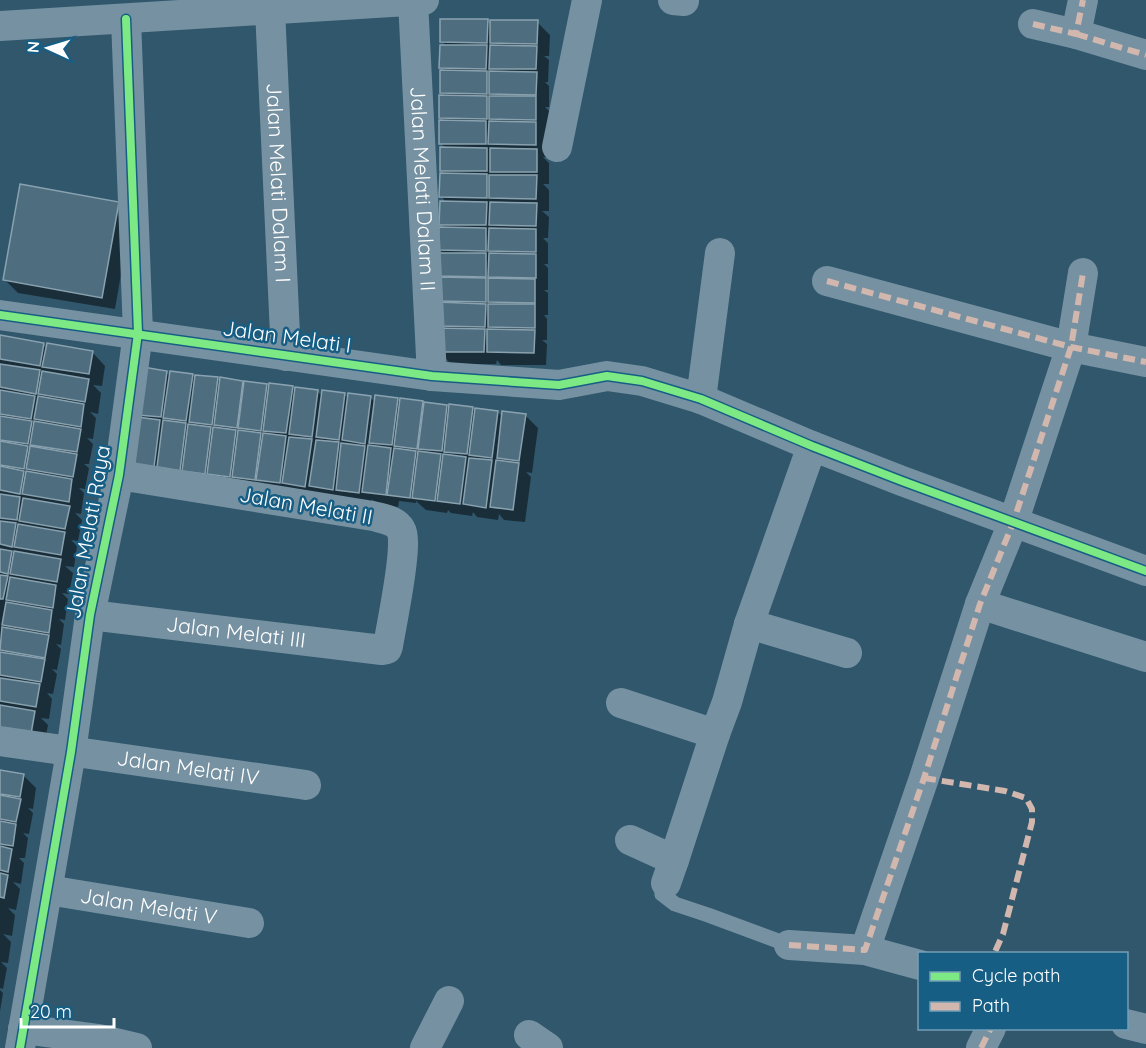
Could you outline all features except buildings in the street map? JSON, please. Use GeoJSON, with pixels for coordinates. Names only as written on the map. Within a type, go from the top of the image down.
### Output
{"type":"FeatureCollection","features":[{"type":"Feature","properties":{"kind":"street"},"geometry":{"type":"LineString","coordinates":[[0,26],[136,12],[270,9],[424,0]]}},
{"type":"Feature","properties":{"kind":"street"},"geometry":{"type":"LineString","coordinates":[[557,147],[587,0]]}},
{"type":"Feature","properties":{"kind":"street"},"geometry":{"type":"LineString","coordinates":[[1076,34],[1083,0]]}},
{"type":"Feature","properties":{"kind":"street","name":"Jalan Melati Dalam II"},"geometry":{"type":"LineString","coordinates":[[413,1],[432,376]]}},
{"type":"Feature","properties":{"kind":"street","name":"Jalan Melati Dalam I"},"geometry":{"type":"LineString","coordinates":[[270,9],[286,356]]}},
{"type":"Feature","properties":{"kind":"street","name":"Jalan Melati Raya"},"geometry":{"type":"LineString","coordinates":[[21,1039],[72,752],[90,615],[119,475],[138,333],[136,12]]}},
{"type":"Feature","properties":{"kind":"street"},"geometry":{"type":"LineString","coordinates":[[1033,24],[1146,55]]}},
{"type":"Feature","properties":{"kind":"street"},"geometry":{"type":"LineString","coordinates":[[701,399],[720,253]]}},
{"type":"Feature","properties":{"kind":"street"},"geometry":{"type":"LineString","coordinates":[[865,950],[980,604],[1013,523],[1071,347],[1083,273]]}},
{"type":"Feature","properties":{"kind":"street"},"geometry":{"type":"LineString","coordinates":[[827,281],[1071,347],[1146,362]]}},
{"type":"Feature","properties":{"kind":"street","name":"Jalan Melati I"},"geometry":{"type":"LineString","coordinates":[[0,315],[432,376],[559,385],[606,376],[642,381],[701,399],[812,446],[1146,571]]}},
{"type":"Feature","properties":{"kind":"street"},"geometry":{"type":"LineString","coordinates":[[630,840],[670,872],[727,702],[749,624],[812,446]]}},
{"type":"Feature","properties":{"kind":"street","name":"Jalan Melati II"},"geometry":{"type":"LineString","coordinates":[[119,475],[373,516],[396,524],[403,533],[403,551],[388,646],[387,650],[382,650]]}},
{"type":"Feature","properties":{"kind":"street"},"geometry":{"type":"LineString","coordinates":[[980,604],[1146,657]]}},
{"type":"Feature","properties":{"kind":"street","name":"Jalan Melati III"},"geometry":{"type":"LineString","coordinates":[[90,615],[382,650]]}},
{"type":"Feature","properties":{"kind":"street"},"geometry":{"type":"LineString","coordinates":[[749,624],[847,653]]}},
{"type":"Feature","properties":{"kind":"street"},"geometry":{"type":"LineString","coordinates":[[621,703],[715,734]]}},
{"type":"Feature","properties":{"kind":"street","name":"Jalan Melati IV"},"geometry":{"type":"LineString","coordinates":[[0,741],[306,785]]}},
{"type":"Feature","properties":{"kind":"street","name":"Jalan Melati V"},"geometry":{"type":"LineString","coordinates":[[48,890],[249,923]]}},
{"type":"Feature","properties":{"kind":"street"},"geometry":{"type":"LineString","coordinates":[[789,945],[865,950],[918,964]]}},
{"type":"Feature","properties":{"kind":"street"},"geometry":{"type":"LineString","coordinates":[[426,1048],[449,1001]]}},
{"type":"Feature","properties":{"kind":"street"},"geometry":{"type":"LineString","coordinates":[[1128,1024],[1146,1029]]}},
{"type":"Feature","properties":{"kind":"street"},"geometry":{"type":"LineString","coordinates":[[981,1048],[990,1030]]}},
{"type":"Feature","properties":{"kind":"street"},"geometry":{"type":"LineString","coordinates":[[21,1039],[99,1039],[137,1048]]}},
{"type":"Feature","properties":{"kind":"lane"},"geometry":{"type":"LineString","coordinates":[[670,872],[662,894],[675,904],[789,945]]}},
{"type":"Feature","properties":{"kind":"marked path"},"geometry":{"type":"LineString","coordinates":[[1033,24],[1076,34],[1083,0]]}},
{"type":"Feature","properties":{"kind":"marked path"},"geometry":{"type":"LineString","coordinates":[[1076,34],[1146,55]]}},
{"type":"Feature","properties":{"kind":"marked path"},"geometry":{"type":"LineString","coordinates":[[789,945],[865,950],[980,604],[1013,523],[1071,347],[1083,273]]}},
{"type":"Feature","properties":{"kind":"marked path"},"geometry":{"type":"LineString","coordinates":[[827,281],[1071,347],[1146,362]]}},
{"type":"Feature","properties":{"kind":"marked path"},"geometry":{"type":"LineString","coordinates":[[924,778],[1005,791],[1026,798],[1032,809],[1032,822],[1003,934],[995,952]]}},
{"type":"Feature","properties":{"kind":"marked path"},"geometry":{"type":"LineString","coordinates":[[981,1048],[990,1030]]}},
{"type":"Feature","properties":{"kind":"cycle path"},"geometry":{"type":"LineString","coordinates":[[20,1048],[71,752],[90,615],[119,475],[138,333],[126,19]]}},
{"type":"Feature","properties":{"kind":"cycle path"},"geometry":{"type":"LineString","coordinates":[[0,315],[432,376],[559,385],[607,376],[642,381],[701,399],[902,481],[1146,571]]}}]}
